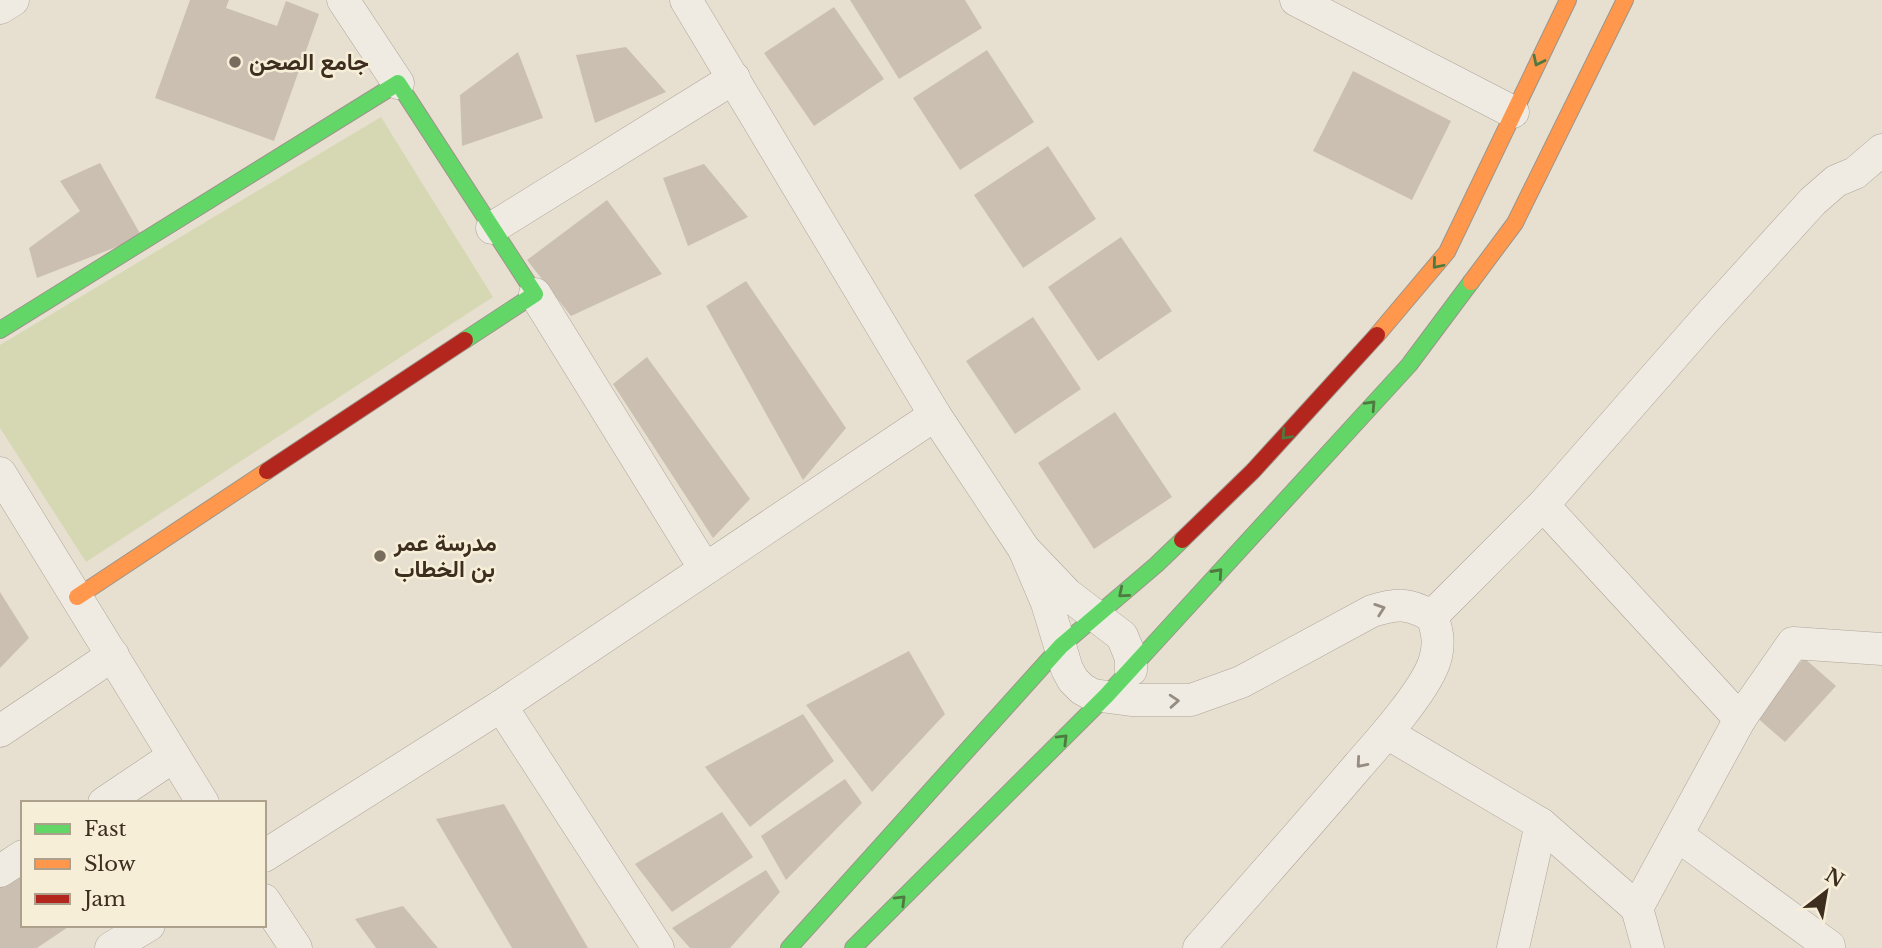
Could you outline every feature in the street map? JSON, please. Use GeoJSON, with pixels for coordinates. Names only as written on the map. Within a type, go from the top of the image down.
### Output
{"type":"FeatureCollection","features":[{"type":"Feature","properties":{"kind":"main road"},"geometry":{"type":"LineString","coordinates":[[789,948],[1061,646],[1156,565],[1253,471],[1365,349],[1447,252],[1568,0]]}},
{"type":"Feature","properties":{"kind":"main road"},"geometry":{"type":"LineString","coordinates":[[853,948],[1131,670],[1409,365],[1515,223],[1625,0]]}},
{"type":"Feature","properties":{"kind":"main road"},"geometry":{"type":"LineString","coordinates":[[0,330],[398,83],[535,294],[77,597]]}},
{"type":"Feature","properties":{"kind":"street"},"geometry":{"type":"LineString","coordinates":[[0,8],[13,0]]}},
{"type":"Feature","properties":{"kind":"street"},"geometry":{"type":"LineString","coordinates":[[343,0],[398,83]]}},
{"type":"Feature","properties":{"kind":"street"},"geometry":{"type":"LineString","coordinates":[[686,0],[935,415],[1024,549],[1067,594],[1122,636],[1131,658],[1131,670]]}},
{"type":"Feature","properties":{"kind":"street"},"geometry":{"type":"LineString","coordinates":[[1296,0],[1513,111]]}},
{"type":"Feature","properties":{"kind":"street"},"geometry":{"type":"LineString","coordinates":[[492,228],[733,78]]}},
{"type":"Feature","properties":{"kind":"street"},"geometry":{"type":"LineString","coordinates":[[1432,616],[1542,505],[1814,201],[1836,181],[1855,173],[1882,150]]}},
{"type":"Feature","properties":{"kind":"street"},"geometry":{"type":"LineString","coordinates":[[535,294],[705,569]]}},
{"type":"Feature","properties":{"kind":"street"},"geometry":{"type":"LineString","coordinates":[[266,855],[501,706],[935,415]]}},
{"type":"Feature","properties":{"kind":"street"},"geometry":{"type":"LineString","coordinates":[[0,473],[202,801]]}},
{"type":"Feature","properties":{"kind":"street"},"geometry":{"type":"LineString","coordinates":[[1542,505],[1740,719]]}},
{"type":"Feature","properties":{"kind":"street"},"geometry":{"type":"LineString","coordinates":[[1024,549],[1047,603],[1067,669],[1073,680],[1093,695],[1163,701],[1191,699],[1241,682],[1372,611],[1393,604],[1414,607],[1432,616],[1437,629],[1438,647],[1434,665],[1387,733],[1199,948]]}},
{"type":"Feature","properties":{"kind":"street"},"geometry":{"type":"LineString","coordinates":[[1637,908],[1740,719],[1793,643],[1882,649]]}},
{"type":"Feature","properties":{"kind":"street"},"geometry":{"type":"LineString","coordinates":[[0,731],[113,655]]}},
{"type":"Feature","properties":{"kind":"street"},"geometry":{"type":"LineString","coordinates":[[501,706],[658,948]]}},
{"type":"Feature","properties":{"kind":"street"},"geometry":{"type":"LineString","coordinates":[[1387,733],[1541,824],[1637,908],[1648,948]]}},
{"type":"Feature","properties":{"kind":"street"},"geometry":{"type":"LineString","coordinates":[[107,801],[174,756]]}},
{"type":"Feature","properties":{"kind":"street"},"geometry":{"type":"LineString","coordinates":[[1513,948],[1541,824]]}},
{"type":"Feature","properties":{"kind":"street"},"geometry":{"type":"LineString","coordinates":[[1677,835],[1829,948]]}},
{"type":"Feature","properties":{"kind":"street"},"geometry":{"type":"LineString","coordinates":[[0,871],[21,857]]}},
{"type":"Feature","properties":{"kind":"street"},"geometry":{"type":"LineString","coordinates":[[266,904],[296,948]]}},
{"type":"Feature","properties":{"kind":"street"},"geometry":{"type":"LineString","coordinates":[[111,948],[146,927]]}},
{"type":"Feature","properties":{"kind":"green space"},"geometry":{"type":"Polygon","coordinates":[[[381,117],[493,297],[86,562],[0,428],[0,345],[381,117]]]}},
{"type":"Feature","properties":{"kind":"building","name":"جامع الصحن"},"geometry":{"type":"Polygon","coordinates":[[[190,0],[229,0],[226,8],[277,26],[286,1],[319,14],[274,141],[155,98],[190,0]]]}},
{"type":"Feature","properties":{"kind":"building"},"geometry":{"type":"Polygon","coordinates":[[[850,0],[965,0],[982,28],[899,79],[850,0]]]}},
{"type":"Feature","properties":{"kind":"building"},"geometry":{"type":"Polygon","coordinates":[[[834,7],[884,79],[814,126],[764,53],[834,7]]]}},
{"type":"Feature","properties":{"kind":"building"},"geometry":{"type":"Polygon","coordinates":[[[626,47],[666,92],[595,123],[576,55],[626,47]]]}},
{"type":"Feature","properties":{"kind":"building"},"geometry":{"type":"Polygon","coordinates":[[[987,50],[1034,122],[960,170],[913,98],[987,50]]]}},
{"type":"Feature","properties":{"kind":"building"},"geometry":{"type":"Polygon","coordinates":[[[518,52],[543,118],[462,146],[460,95],[518,52]]]}},
{"type":"Feature","properties":{"kind":"building"},"geometry":{"type":"Polygon","coordinates":[[[1353,71],[1451,121],[1412,200],[1313,151],[1353,71]]]}},
{"type":"Feature","properties":{"kind":"building"},"geometry":{"type":"Polygon","coordinates":[[[1048,146],[1096,219],[1023,268],[974,195],[1048,146]]]}},
{"type":"Feature","properties":{"kind":"building"},"geometry":{"type":"Polygon","coordinates":[[[100,163],[142,237],[37,278],[29,248],[80,211],[60,181],[100,163]]]}},
{"type":"Feature","properties":{"kind":"building"},"geometry":{"type":"Polygon","coordinates":[[[704,164],[748,217],[688,246],[663,178],[704,164]]]}},
{"type":"Feature","properties":{"kind":"building"},"geometry":{"type":"Polygon","coordinates":[[[607,200],[662,274],[571,316],[527,260],[607,200]]]}},
{"type":"Feature","properties":{"kind":"building"},"geometry":{"type":"Polygon","coordinates":[[[1121,237],[1172,311],[1098,361],[1048,287],[1121,237]]]}},
{"type":"Feature","properties":{"kind":"building"},"geometry":{"type":"Polygon","coordinates":[[[746,281],[846,428],[803,480],[706,306],[746,281]]]}},
{"type":"Feature","properties":{"kind":"building"},"geometry":{"type":"Polygon","coordinates":[[[1033,317],[1081,389],[1015,434],[966,361],[1033,317]]]}},
{"type":"Feature","properties":{"kind":"building"},"geometry":{"type":"Polygon","coordinates":[[[647,357],[750,499],[713,538],[613,384],[647,357]]]}},
{"type":"Feature","properties":{"kind":"building"},"geometry":{"type":"Polygon","coordinates":[[[1115,412],[1172,497],[1094,549],[1038,463],[1115,412]]]}},
{"type":"Feature","properties":{"kind":"building"},"geometry":{"type":"Polygon","coordinates":[[[0,592],[29,638],[0,668],[0,592]]]}},
{"type":"Feature","properties":{"kind":"building"},"geometry":{"type":"Polygon","coordinates":[[[909,651],[945,714],[872,792],[806,705],[909,651]]]}},
{"type":"Feature","properties":{"kind":"building"},"geometry":{"type":"Polygon","coordinates":[[[1804,658],[1836,686],[1785,742],[1754,715],[1804,658]]]}},
{"type":"Feature","properties":{"kind":"building"},"geometry":{"type":"Polygon","coordinates":[[[803,714],[834,761],[750,827],[705,767],[803,714]]]}},
{"type":"Feature","properties":{"kind":"building"},"geometry":{"type":"Polygon","coordinates":[[[845,779],[862,803],[786,880],[761,836],[845,779]]]}},
{"type":"Feature","properties":{"kind":"building"},"geometry":{"type":"Polygon","coordinates":[[[504,804],[588,948],[512,948],[436,819],[504,804]]]}},
{"type":"Feature","properties":{"kind":"building"},"geometry":{"type":"Polygon","coordinates":[[[722,812],[753,857],[672,912],[635,864],[722,812]]]}},
{"type":"Feature","properties":{"kind":"building"},"geometry":{"type":"Polygon","coordinates":[[[766,870],[780,892],[730,948],[690,948],[672,928],[766,870]]]}},
{"type":"Feature","properties":{"kind":"building"},"geometry":{"type":"Polygon","coordinates":[[[21,871],[21,927],[68,927],[37,948],[0,948],[0,885],[21,871]]]}},
{"type":"Feature","properties":{"kind":"building"},"geometry":{"type":"Polygon","coordinates":[[[403,906],[438,948],[376,948],[355,919],[403,906]]]}},
{"type":"Feature","properties":{"kind":"traffic: fast"},"geometry":{"type":"LineString","coordinates":[[0,330],[398,83],[535,294],[465,340]]}},
{"type":"Feature","properties":{"kind":"traffic: fast"},"geometry":{"type":"LineString","coordinates":[[853,948],[1106,696],[1409,365],[1471,282]]}},
{"type":"Feature","properties":{"kind":"traffic: fast"},"geometry":{"type":"LineString","coordinates":[[789,948],[1061,646],[1182,540]]}},
{"type":"Feature","properties":{"kind":"traffic: slow"},"geometry":{"type":"LineString","coordinates":[[1377,335],[1447,252],[1568,0]]}},
{"type":"Feature","properties":{"kind":"traffic: slow"},"geometry":{"type":"LineString","coordinates":[[1471,282],[1515,223],[1625,0]]}},
{"type":"Feature","properties":{"kind":"traffic: slow"},"geometry":{"type":"LineString","coordinates":[[77,597],[267,471]]}},
{"type":"Feature","properties":{"kind":"traffic: jam"},"geometry":{"type":"LineString","coordinates":[[1182,540],[1253,471],[1377,335]]}},
{"type":"Feature","properties":{"kind":"traffic: jam"},"geometry":{"type":"LineString","coordinates":[[267,471],[465,340]]}},
{"type":"Feature","properties":{"kind":"place","name":"جامع الصحن"},"geometry":{"type":"Point","coordinates":[235,62]}},
{"type":"Feature","properties":{"kind":"place","name":"مدرسة عمر بن الخطاب"},"geometry":{"type":"Point","coordinates":[380,556]}}]}
